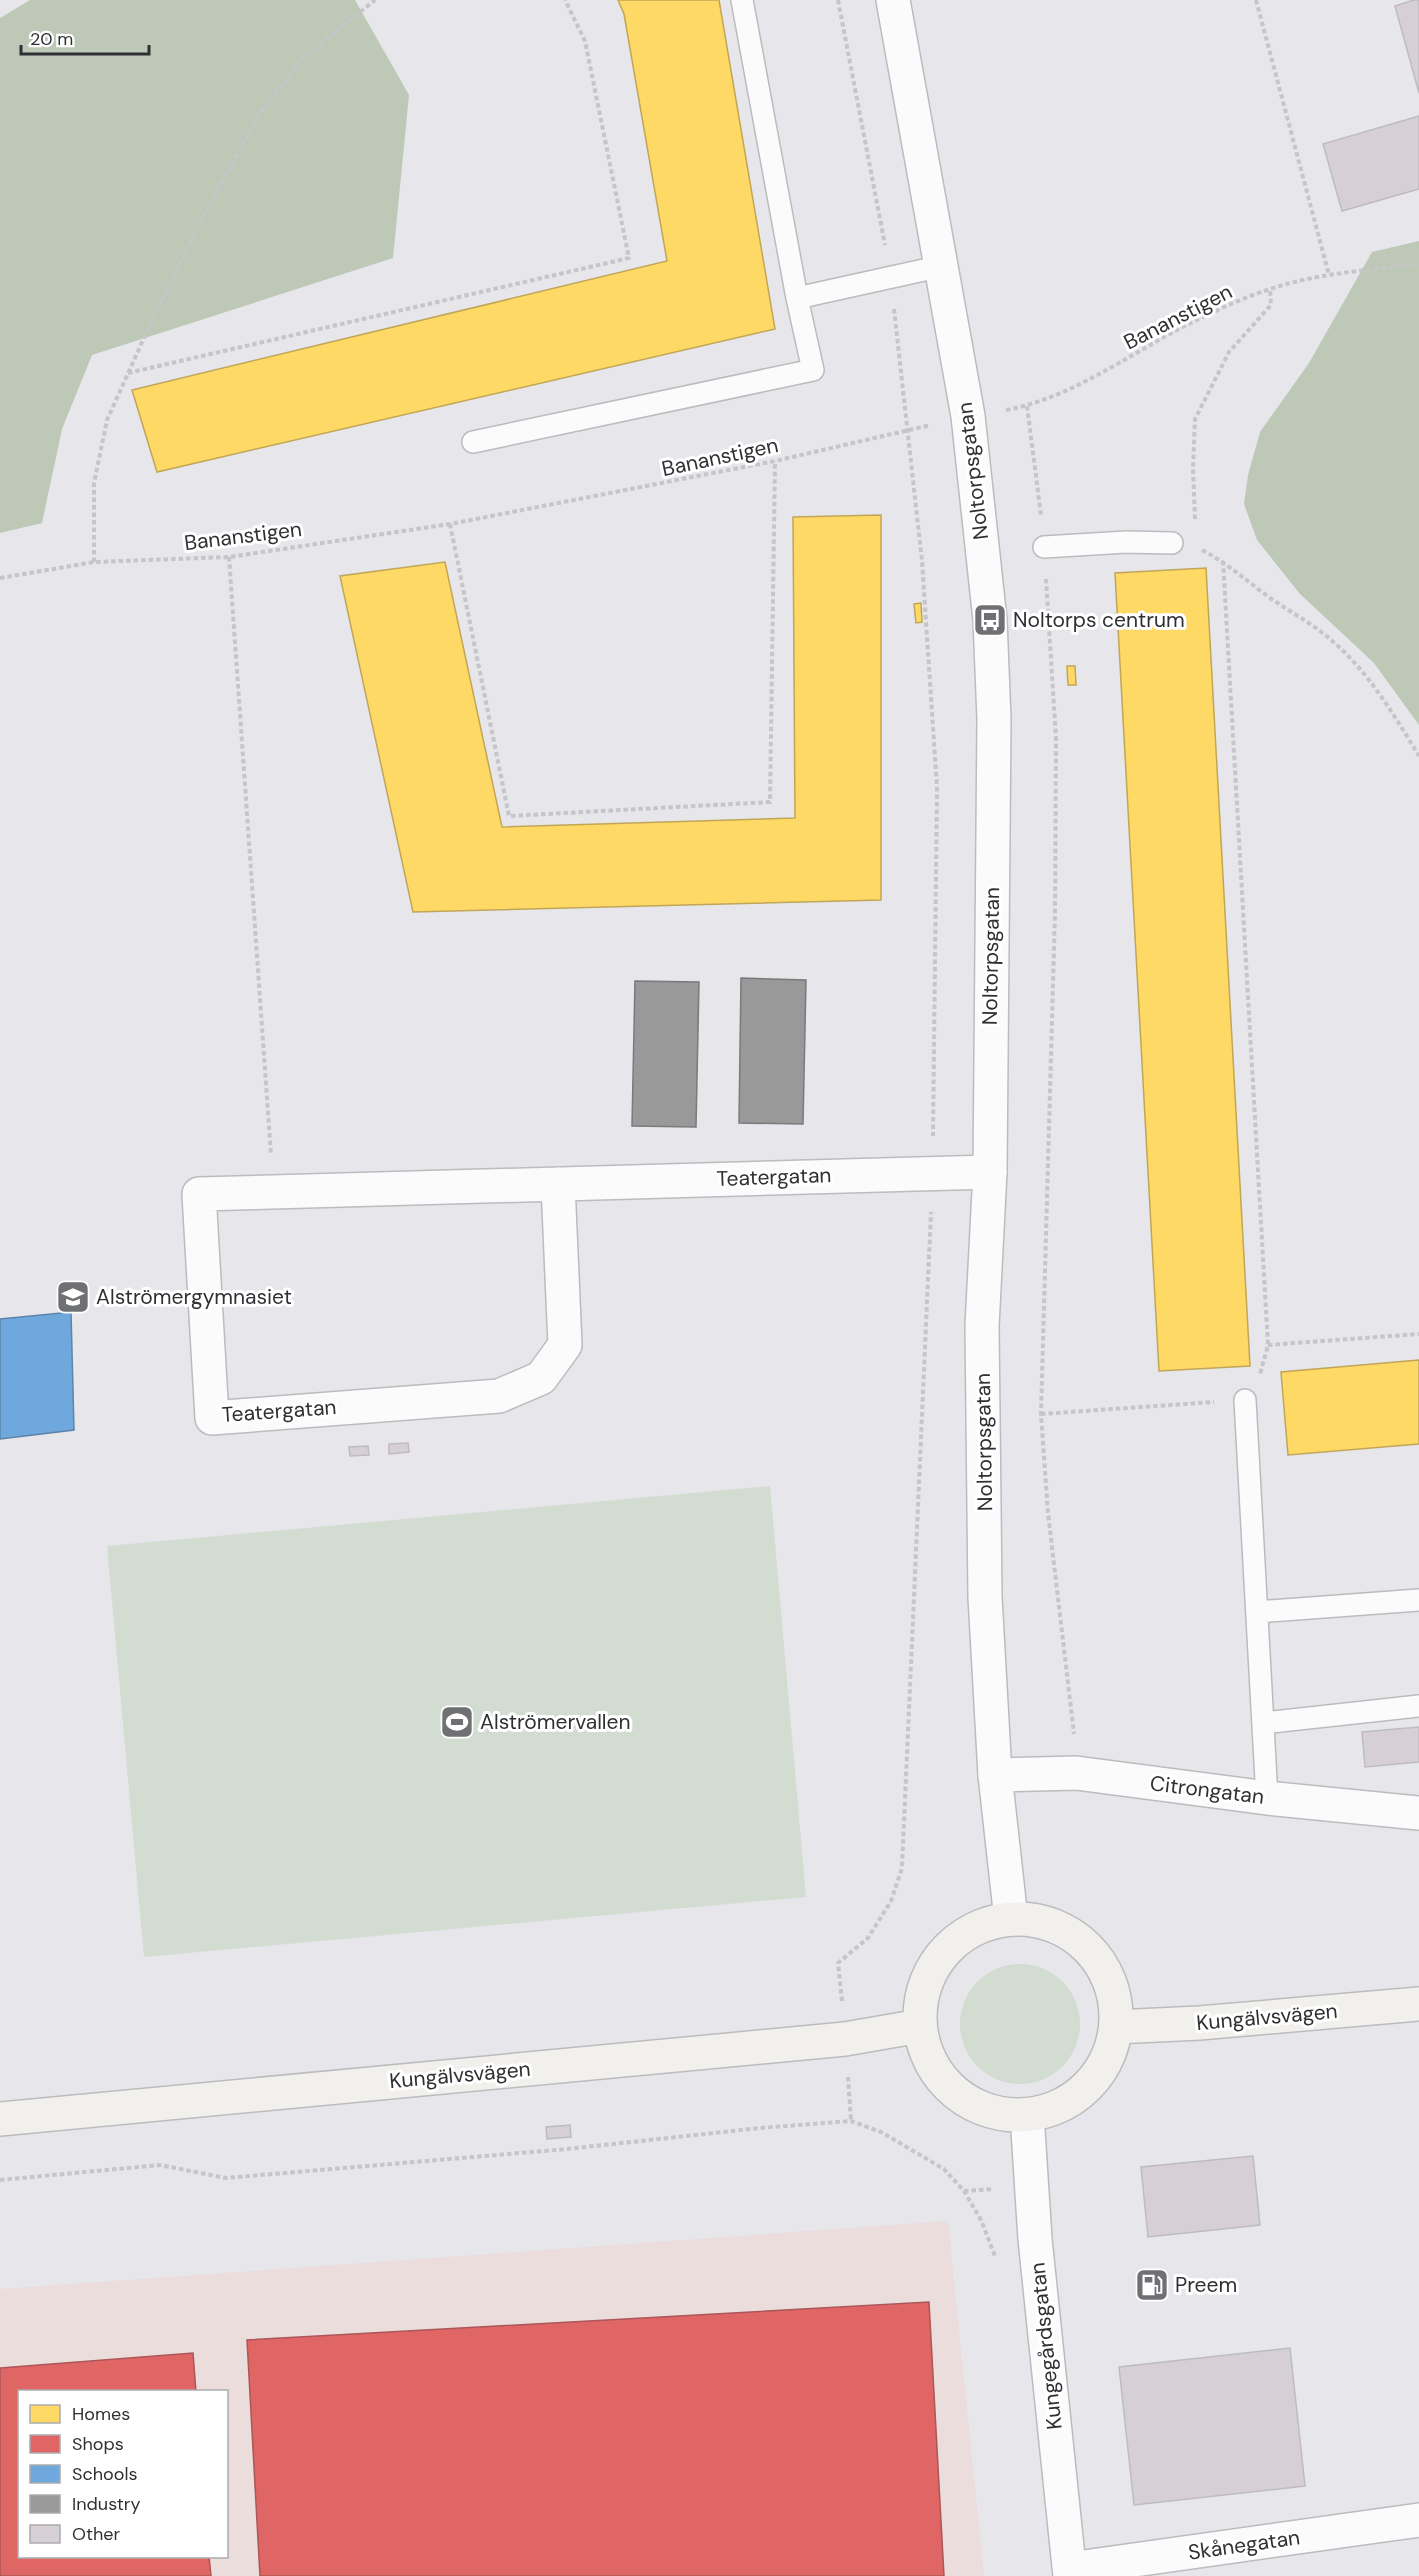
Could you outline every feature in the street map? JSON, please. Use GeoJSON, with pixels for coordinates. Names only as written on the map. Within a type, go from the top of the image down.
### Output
{"type":"FeatureCollection","features":[{"type":"Feature","properties":{"kind":"main road"},"geometry":{"type":"LineString","coordinates":[[1011,1920],[1032,1920],[1053,1925],[1072,1935],[1101,1965],[1111,1985],[1116,2006],[1116,2027],[1102,2070],[1082,2092],[1056,2108],[1027,2115],[986,2110],[955,2093],[932,2066],[924,2047],[920,2026],[920,2011],[927,1980],[943,1954],[954,1943],[974,1930],[995,1922],[1011,1920]]}},
{"type":"Feature","properties":{"kind":"main road","name":"Kungälvsvägen"},"geometry":{"type":"LineString","coordinates":[[1116,2027],[1199,2023],[1419,2004]]}},
{"type":"Feature","properties":{"kind":"main road","name":"Kungälvsvägen"},"geometry":{"type":"LineString","coordinates":[[0,2119],[845,2039],[920,2026]]}},
{"type":"Feature","properties":{"kind":"street","name":"Noltorpsgatan"},"geometry":{"type":"LineString","coordinates":[[893,0],[968,416],[990,620],[994,719],[990,1172],[982,1326],[985,1597],[995,1776],[1011,1920]]}},
{"type":"Feature","properties":{"kind":"street","name":"Teatergatan"},"geometry":{"type":"LineString","coordinates":[[558,1184],[565,1345],[541,1378],[500,1396],[213,1418],[199,1194],[932,1172],[990,1172]]}},
{"type":"Feature","properties":{"kind":"street","name":"Citrongatan"},"geometry":{"type":"LineString","coordinates":[[995,1776],[1076,1773],[1267,1798],[1419,1813]]}},
{"type":"Feature","properties":{"kind":"street","name":"Kungegårdsgatan"},"geometry":{"type":"LineString","coordinates":[[1027,2115],[1035,2239],[1070,2573]]}},
{"type":"Feature","properties":{"kind":"street","name":"Skånegatan"},"geometry":{"type":"LineString","coordinates":[[1070,2573],[1419,2520]]}},
{"type":"Feature","properties":{"kind":"lane"},"geometry":{"type":"LineString","coordinates":[[473,442],[813,370],[797,298],[742,0]]}},
{"type":"Feature","properties":{"kind":"lane"},"geometry":{"type":"LineString","coordinates":[[797,298],[942,266]]}},
{"type":"Feature","properties":{"kind":"lane"},"geometry":{"type":"LineString","coordinates":[[1044,547],[1126,542],[1172,543]]}},
{"type":"Feature","properties":{"kind":"lane"},"geometry":{"type":"LineString","coordinates":[[1245,1400],[1267,1798]]}},
{"type":"Feature","properties":{"kind":"lane"},"geometry":{"type":"LineString","coordinates":[[1257,1612],[1419,1600]]}},
{"type":"Feature","properties":{"kind":"lane"},"geometry":{"type":"LineString","coordinates":[[1263,1723],[1419,1706]]}},
{"type":"Feature","properties":{"kind":"path"},"geometry":{"type":"LineString","coordinates":[[94,562],[94,483],[107,420],[206,211],[260,113],[304,57],[375,0]]}},
{"type":"Feature","properties":{"kind":"path"},"geometry":{"type":"LineString","coordinates":[[128,373],[629,258],[585,40],[565,0]]}},
{"type":"Feature","properties":{"kind":"path"},"geometry":{"type":"LineString","coordinates":[[838,0],[890,276],[922,561],[937,788],[932,1172],[902,1868],[891,1900],[868,1938],[838,1963],[851,2121]]}},
{"type":"Feature","properties":{"kind":"path"},"geometry":{"type":"LineString","coordinates":[[1256,0],[1329,275]]}},
{"type":"Feature","properties":{"kind":"path","name":"Bananstigen"},"geometry":{"type":"LineString","coordinates":[[0,578],[94,562],[229,557],[450,524],[775,461],[968,416],[1027,406],[1073,389],[1194,321],[1270,289],[1329,275],[1419,264]]}},
{"type":"Feature","properties":{"kind":"path"},"geometry":{"type":"LineString","coordinates":[[1196,547],[1193,470],[1196,419],[1229,352],[1270,305],[1270,289]]}},
{"type":"Feature","properties":{"kind":"path"},"geometry":{"type":"LineString","coordinates":[[1027,406],[1044,547],[1056,739],[1055,890],[1041,1414],[1048,1513],[1073,1718],[1076,1773]]}},
{"type":"Feature","properties":{"kind":"path"},"geometry":{"type":"LineString","coordinates":[[450,524],[509,816],[770,802],[775,461]]}},
{"type":"Feature","properties":{"kind":"path"},"geometry":{"type":"LineString","coordinates":[[1172,543],[1196,547],[1223,561],[1269,598],[1320,631],[1355,662],[1378,689],[1419,756]]}},
{"type":"Feature","properties":{"kind":"path"},"geometry":{"type":"LineString","coordinates":[[229,557],[273,1191]]}},
{"type":"Feature","properties":{"kind":"path"},"geometry":{"type":"LineString","coordinates":[[1041,1414],[1245,1400],[1258,1379],[1268,1345],[1223,561]]}},
{"type":"Feature","properties":{"kind":"path"},"geometry":{"type":"LineString","coordinates":[[1268,1345],[1419,1334]]}},
{"type":"Feature","properties":{"kind":"path"},"geometry":{"type":"LineString","coordinates":[[0,2180],[160,2165],[226,2178],[567,2149],[760,2127],[851,2121],[881,2132],[944,2169],[964,2191],[981,2220],[995,2254],[996,2266]]}},
{"type":"Feature","properties":{"kind":"shaded area","name":"Alströmervallen"},"geometry":{"type":"Polygon","coordinates":[[[770,1486],[806,1897],[144,1957],[107,1546],[770,1486]]]}},
{"type":"Feature","properties":{"kind":"shaded area"},"geometry":{"type":"Polygon","coordinates":[[[1020,1964],[1043,1969],[1062,1982],[1075,2001],[1080,2024],[1075,2047],[1062,2066],[1043,2079],[1020,2084],[997,2079],[978,2066],[965,2047],[960,2024],[965,2001],[978,1982],[997,1969],[1020,1964]]]}},
{"type":"Feature","properties":{"kind":"shaded area"},"geometry":{"type":"Polygon","coordinates":[[[948,2221],[984,2576],[0,2576],[0,2289],[948,2221]]]}},
{"type":"Feature","properties":{"kind":"green space"},"geometry":{"type":"Polygon","coordinates":[[[30,0],[355,0],[409,95],[393,258],[92,355],[62,429],[42,523],[0,533],[0,18],[30,0]]]}},
{"type":"Feature","properties":{"kind":"green space"},"geometry":{"type":"Polygon","coordinates":[[[1419,241],[1419,725],[1374,663],[1300,594],[1257,540],[1244,504],[1248,475],[1260,432],[1309,363],[1372,252],[1419,241]]]}},
{"type":"Feature","properties":{"kind":"building: Homes"},"geometry":{"type":"Polygon","coordinates":[[[618,0],[719,0],[775,329],[157,472],[132,390],[667,261],[624,14],[618,0]]]}},
{"type":"Feature","properties":{"kind":"building: Homes"},"geometry":{"type":"Polygon","coordinates":[[[881,515],[881,900],[413,912],[340,576],[445,562],[502,827],[795,818],[793,517],[881,515]]]}},
{"type":"Feature","properties":{"kind":"building: Homes"},"geometry":{"type":"Polygon","coordinates":[[[1206,568],[1250,1366],[1159,1371],[1115,573],[1206,568]]]}},
{"type":"Feature","properties":{"kind":"building: Homes"},"geometry":{"type":"Polygon","coordinates":[[[921,603],[922,622],[916,623],[914,604],[921,603]]]}},
{"type":"Feature","properties":{"kind":"building: Homes"},"geometry":{"type":"Polygon","coordinates":[[[1067,666],[1075,666],[1076,685],[1068,685],[1067,666]]]}},
{"type":"Feature","properties":{"kind":"building: Homes"},"geometry":{"type":"Polygon","coordinates":[[[1419,1360],[1419,1444],[1288,1455],[1281,1372],[1419,1360]]]}},
{"type":"Feature","properties":{"kind":"building: Shops"},"geometry":{"type":"Polygon","coordinates":[[[929,2302],[944,2576],[260,2576],[247,2340],[929,2302]]]}},
{"type":"Feature","properties":{"kind":"building: Shops"},"geometry":{"type":"Polygon","coordinates":[[[193,2353],[196,2390],[18,2390],[18,2558],[209,2558],[211,2576],[0,2576],[0,2368],[193,2353]]]}},
{"type":"Feature","properties":{"kind":"building: Schools"},"geometry":{"type":"Polygon","coordinates":[[[71,1312],[74,1430],[0,1439],[0,1319],[71,1312]]]}},
{"type":"Feature","properties":{"kind":"building: Industry"},"geometry":{"type":"Polygon","coordinates":[[[741,978],[806,980],[803,1124],[739,1123],[741,978]]]}},
{"type":"Feature","properties":{"kind":"building: Industry"},"geometry":{"type":"Polygon","coordinates":[[[635,981],[699,982],[696,1127],[632,1126],[635,981]]]}},
{"type":"Feature","properties":{"kind":"building: Other"},"geometry":{"type":"Polygon","coordinates":[[[1419,0],[1419,93],[1395,6],[1419,0]]]}},
{"type":"Feature","properties":{"kind":"building: Other"},"geometry":{"type":"Polygon","coordinates":[[[1419,116],[1419,189],[1342,211],[1323,144],[1419,116]]]}},
{"type":"Feature","properties":{"kind":"building: Other"},"geometry":{"type":"Polygon","coordinates":[[[408,1443],[409,1452],[389,1454],[389,1444],[408,1443]]]}},
{"type":"Feature","properties":{"kind":"building: Other"},"geometry":{"type":"Polygon","coordinates":[[[368,1446],[369,1455],[350,1456],[349,1447],[368,1446]]]}},
{"type":"Feature","properties":{"kind":"building: Other"},"geometry":{"type":"Polygon","coordinates":[[[1419,1727],[1419,1762],[1365,1767],[1362,1732],[1419,1727]]]}},
{"type":"Feature","properties":{"kind":"building: Other"},"geometry":{"type":"Polygon","coordinates":[[[570,2125],[571,2137],[547,2139],[546,2127],[570,2125]]]}},
{"type":"Feature","properties":{"kind":"building: Other"},"geometry":{"type":"Polygon","coordinates":[[[1253,2156],[1260,2225],[1148,2237],[1141,2167],[1253,2156]]]}},
{"type":"Feature","properties":{"kind":"building: Other"},"geometry":{"type":"Polygon","coordinates":[[[1290,2348],[1305,2486],[1134,2505],[1119,2367],[1290,2348]]]}},
{"type":"Feature","properties":{"kind":"place","name":"Noltorps centrum"},"geometry":{"type":"Point","coordinates":[990,620]}},
{"type":"Feature","properties":{"kind":"place","name":"Alströmergymnasiet"},"geometry":{"type":"Point","coordinates":[73,1297]}},
{"type":"Feature","properties":{"kind":"place","name":"Alströmervallen"},"geometry":{"type":"Point","coordinates":[457,1722]}},
{"type":"Feature","properties":{"kind":"place","name":"Preem"},"geometry":{"type":"Point","coordinates":[1152,2285]}}]}
